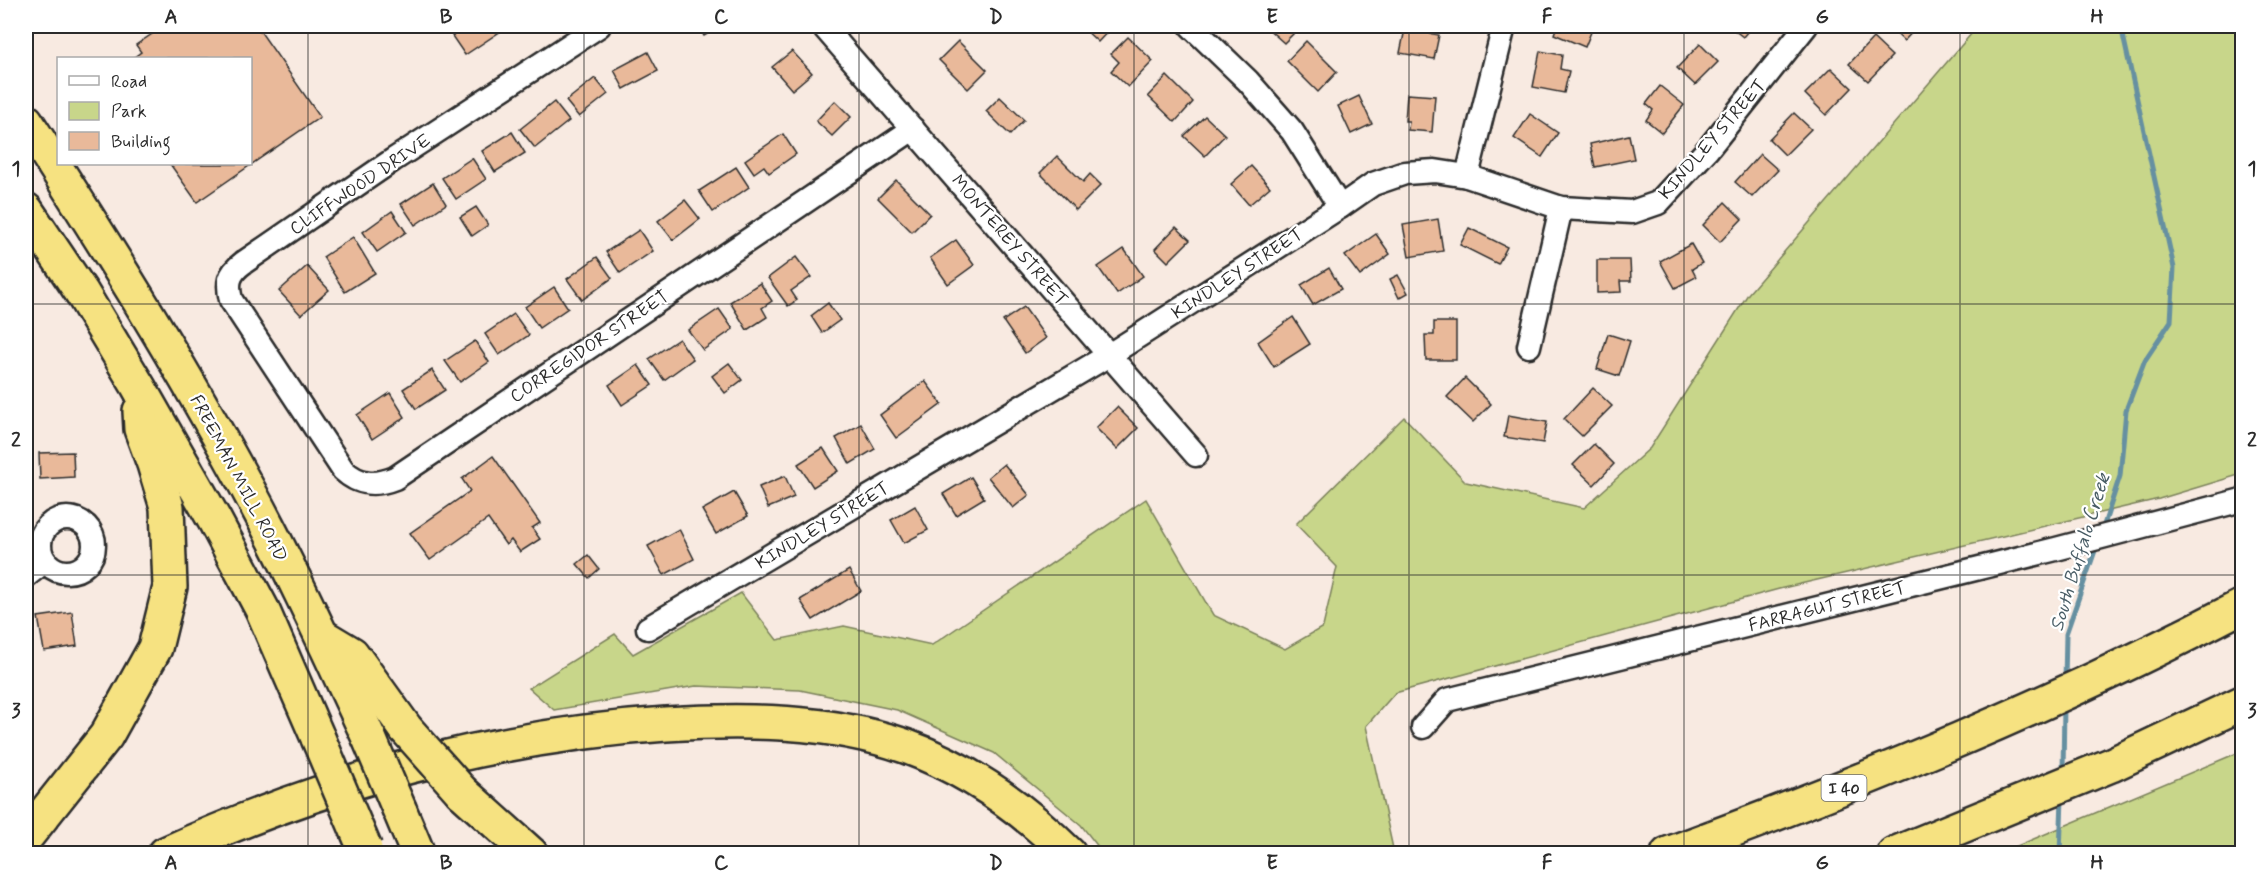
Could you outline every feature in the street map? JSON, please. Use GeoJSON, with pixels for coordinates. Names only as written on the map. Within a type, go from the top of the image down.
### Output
{"type":"FeatureCollection","features":[{"type":"Feature","properties":{"kind":"highway","name":"FREEMAN MILL ROAD"},"geometry":{"type":"LineString","coordinates":[[26,121],[93,225],[234,463],[322,636],[369,738],[418,854]]}},
{"type":"Feature","properties":{"kind":"highway"},"geometry":{"type":"LineString","coordinates":[[26,210],[82,293],[138,386],[262,609],[366,851]]}},
{"type":"Feature","properties":{"kind":"highway"},"geometry":{"type":"LineString","coordinates":[[26,837],[106,736],[155,648],[170,588],[167,507],[141,429],[138,386]]}},
{"type":"Feature","properties":{"kind":"highway","name":"I 40"},"geometry":{"type":"LineString","coordinates":[[1668,854],[1896,767],[2115,669],[2242,606]]}},
{"type":"Feature","properties":{"kind":"highway"},"geometry":{"type":"LineString","coordinates":[[322,636],[352,654],[406,729],[462,792],[531,854]]}},
{"type":"Feature","properties":{"kind":"highway"},"geometry":{"type":"LineString","coordinates":[[1894,854],[2011,808],[2111,765],[2242,703]]}},
{"type":"Feature","properties":{"kind":"highway"},"geometry":{"type":"LineString","coordinates":[[165,854],[225,826],[321,792],[416,764],[575,733],[701,722],[755,722],[857,733],[904,746],[945,762],[978,780],[1011,803],[1046,831],[1069,854]]}},
{"type":"Feature","properties":{"kind":"street","name":"CLIFFWOOD DRIVE"},"geometry":{"type":"LineString","coordinates":[[287,387],[231,300],[228,283],[236,269],[393,160],[599,26]]}},
{"type":"Feature","properties":{"kind":"street","name":"MONTEREY STREET"},"geometry":{"type":"LineString","coordinates":[[823,26],[1196,455]]}},
{"type":"Feature","properties":{"kind":"street"},"geometry":{"type":"LineString","coordinates":[[1191,26],[1248,81],[1292,131],[1340,207]]}},
{"type":"Feature","properties":{"kind":"street"},"geometry":{"type":"LineString","coordinates":[[1467,177],[1504,26]]}},
{"type":"Feature","properties":{"kind":"street","name":"KINDLEY STREET"},"geometry":{"type":"LineString","coordinates":[[648,628],[1109,355],[1373,184],[1405,172],[1435,171],[1467,177],[1561,208],[1632,212],[1658,203],[1708,149],[1806,26]]}},
{"type":"Feature","properties":{"kind":"street","name":"CORREGIDOR STREET"},"geometry":{"type":"LineString","coordinates":[[287,387],[343,470],[358,480],[375,484],[394,478],[913,129]]}},
{"type":"Feature","properties":{"kind":"street"},"geometry":{"type":"LineString","coordinates":[[1529,346],[1561,208]]}},
{"type":"Feature","properties":{"kind":"street","name":"FARRAGUT STREET"},"geometry":{"type":"LineString","coordinates":[[1423,727],[1447,700],[2056,549],[2242,500]]}},
{"type":"Feature","properties":{"kind":"street"},"geometry":{"type":"LineString","coordinates":[[26,576],[45,561]]}},
{"type":"Feature","properties":{"kind":"green space"},"geometry":{"type":"Polygon","coordinates":[[[1978,26],[2242,26],[2242,474],[2159,499],[1779,589],[1395,693],[1366,726],[1394,853],[1103,853],[1081,825],[994,753],[897,710],[800,690],[696,686],[554,710],[529,688],[615,634],[633,654],[741,593],[777,640],[844,626],[932,645],[1146,499],[1213,615],[1285,649],[1323,627],[1337,567],[1296,524],[1404,417],[1466,482],[1584,508],[1650,448],[1748,294],[1978,26]]]}},
{"type":"Feature","properties":{"kind":"green space"},"geometry":{"type":"Polygon","coordinates":[[[2242,751],[2242,853],[2001,853],[2010,849],[2242,751]]]}},
{"type":"Feature","properties":{"kind":"building"},"geometry":{"type":"Polygon","coordinates":[[[164,26],[261,26],[258,28],[320,117],[252,164],[252,57],[134,57],[141,52],[136,45],[164,26]]]}},
{"type":"Feature","properties":{"kind":"building"},"geometry":{"type":"Polygon","coordinates":[[[467,26],[502,26],[504,29],[465,55],[452,36],[467,26]]]}},
{"type":"Feature","properties":{"kind":"building"},"geometry":{"type":"Polygon","coordinates":[[[698,26],[721,26],[704,36],[698,26]]]}},
{"type":"Feature","properties":{"kind":"building"},"geometry":{"type":"Polygon","coordinates":[[[1081,26],[1113,26],[1098,42],[1081,26]]]}},
{"type":"Feature","properties":{"kind":"building"},"geometry":{"type":"Polygon","coordinates":[[[1265,26],[1299,26],[1300,27],[1284,43],[1265,26]]]}},
{"type":"Feature","properties":{"kind":"building"},"geometry":{"type":"Polygon","coordinates":[[[1557,26],[1593,27],[1585,47],[1554,34],[1557,26]]]}},
{"type":"Feature","properties":{"kind":"building"},"geometry":{"type":"Polygon","coordinates":[[[1729,26],[1752,26],[1743,37],[1729,26]]]}},
{"type":"Feature","properties":{"kind":"building"},"geometry":{"type":"Polygon","coordinates":[[[1888,26],[1918,26],[1904,41],[1888,26]]]}},
{"type":"Feature","properties":{"kind":"building"},"geometry":{"type":"Polygon","coordinates":[[[1405,29],[1439,35],[1434,59],[1400,53],[1405,29]]]}},
{"type":"Feature","properties":{"kind":"building"},"geometry":{"type":"Polygon","coordinates":[[[1128,37],[1153,61],[1128,87],[1111,71],[1119,62],[1111,54],[1128,37]]]}},
{"type":"Feature","properties":{"kind":"building"},"geometry":{"type":"Polygon","coordinates":[[[1873,38],[1892,56],[1868,81],[1849,64],[1873,38]]]}},
{"type":"Feature","properties":{"kind":"building"},"geometry":{"type":"Polygon","coordinates":[[[958,41],[987,70],[968,89],[939,60],[958,41]]]}},
{"type":"Feature","properties":{"kind":"building"},"geometry":{"type":"Polygon","coordinates":[[[1306,41],[1337,72],[1318,92],[1287,61],[1306,41]]]}},
{"type":"Feature","properties":{"kind":"building"},"geometry":{"type":"Polygon","coordinates":[[[1700,44],[1718,62],[1695,85],[1677,68],[1700,44]]]}},
{"type":"Feature","properties":{"kind":"building"},"geometry":{"type":"Polygon","coordinates":[[[792,51],[812,73],[792,90],[772,67],[792,51]]]}},
{"type":"Feature","properties":{"kind":"building"},"geometry":{"type":"Polygon","coordinates":[[[1540,51],[1562,55],[1560,69],[1569,71],[1564,93],[1533,87],[1540,51]]]}},
{"type":"Feature","properties":{"kind":"building"},"geometry":{"type":"Polygon","coordinates":[[[648,52],[658,71],[624,89],[614,70],[648,52]]]}},
{"type":"Feature","properties":{"kind":"building"},"geometry":{"type":"Polygon","coordinates":[[[1831,68],[1852,88],[1826,115],[1805,94],[1831,68]]]}},
{"type":"Feature","properties":{"kind":"building"},"geometry":{"type":"Polygon","coordinates":[[[1167,76],[1193,102],[1175,122],[1148,96],[1167,76]]]}},
{"type":"Feature","properties":{"kind":"building"},"geometry":{"type":"Polygon","coordinates":[[[595,78],[608,94],[579,117],[566,101],[595,78]]]}},
{"type":"Feature","properties":{"kind":"building"},"geometry":{"type":"Polygon","coordinates":[[[1660,86],[1684,105],[1662,133],[1646,120],[1653,110],[1646,104],[1660,86]]]}},
{"type":"Feature","properties":{"kind":"building"},"geometry":{"type":"Polygon","coordinates":[[[1407,94],[1435,96],[1432,132],[1408,130],[1409,121],[1405,121],[1407,94]]]}},
{"type":"Feature","properties":{"kind":"building"},"geometry":{"type":"Polygon","coordinates":[[[1359,96],[1372,124],[1351,134],[1338,106],[1359,96]]]}},
{"type":"Feature","properties":{"kind":"building"},"geometry":{"type":"Polygon","coordinates":[[[1000,97],[1024,120],[1010,135],[986,111],[1000,97]]]}},
{"type":"Feature","properties":{"kind":"building"},"geometry":{"type":"Polygon","coordinates":[[[835,101],[851,117],[832,136],[816,121],[835,101]]]}},
{"type":"Feature","properties":{"kind":"building"},"geometry":{"type":"Polygon","coordinates":[[[554,102],[569,121],[535,148],[520,129],[554,102]]]}},
{"type":"Feature","properties":{"kind":"building"},"geometry":{"type":"Polygon","coordinates":[[[1794,113],[1811,129],[1785,155],[1769,139],[1794,113]]]}},
{"type":"Feature","properties":{"kind":"building"},"geometry":{"type":"Polygon","coordinates":[[[1530,114],[1558,133],[1542,157],[1514,138],[1530,114]]]}},
{"type":"Feature","properties":{"kind":"building"},"geometry":{"type":"Polygon","coordinates":[[[1205,116],[1225,135],[1205,156],[1184,136],[1205,116]]]}},
{"type":"Feature","properties":{"kind":"building"},"geometry":{"type":"Polygon","coordinates":[[[512,132],[525,153],[495,172],[482,151],[512,132]]]}},
{"type":"Feature","properties":{"kind":"building"},"geometry":{"type":"Polygon","coordinates":[[[783,134],[796,154],[769,173],[764,166],[754,173],[745,160],[783,134]]]}},
{"type":"Feature","properties":{"kind":"building"},"geometry":{"type":"Polygon","coordinates":[[[1629,135],[1634,159],[1595,167],[1590,144],[1629,135]]]}},
{"type":"Feature","properties":{"kind":"building"},"geometry":{"type":"Polygon","coordinates":[[[1760,154],[1778,170],[1752,197],[1735,182],[1760,154]]]}},
{"type":"Feature","properties":{"kind":"building"},"geometry":{"type":"Polygon","coordinates":[[[1057,156],[1083,182],[1090,174],[1101,185],[1076,210],[1040,173],[1057,156]]]}},
{"type":"Feature","properties":{"kind":"building"},"geometry":{"type":"Polygon","coordinates":[[[472,158],[486,179],[456,199],[442,178],[472,158]]]}},
{"type":"Feature","properties":{"kind":"building"},"geometry":{"type":"Polygon","coordinates":[[[171,165],[251,165],[197,202],[171,165]]]}},
{"type":"Feature","properties":{"kind":"building"},"geometry":{"type":"Polygon","coordinates":[[[1251,166],[1270,187],[1249,205],[1231,184],[1251,166]]]}},
{"type":"Feature","properties":{"kind":"building"},"geometry":{"type":"Polygon","coordinates":[[[736,167],[749,187],[713,212],[699,191],[736,167]]]}},
{"type":"Feature","properties":{"kind":"building"},"geometry":{"type":"Polygon","coordinates":[[[896,180],[930,214],[912,232],[878,198],[896,180]]]}},
{"type":"Feature","properties":{"kind":"building"},"geometry":{"type":"Polygon","coordinates":[[[433,183],[446,204],[415,225],[401,204],[433,183]]]}},
{"type":"Feature","properties":{"kind":"building"},"geometry":{"type":"Polygon","coordinates":[[[685,200],[700,219],[673,240],[658,221],[685,200]]]}},
{"type":"Feature","properties":{"kind":"building"},"geometry":{"type":"Polygon","coordinates":[[[1725,202],[1742,219],[1720,242],[1703,225],[1725,202]]]}},
{"type":"Feature","properties":{"kind":"building"},"geometry":{"type":"Polygon","coordinates":[[[476,207],[488,225],[472,236],[460,217],[476,207]]]}},
{"type":"Feature","properties":{"kind":"building"},"geometry":{"type":"Polygon","coordinates":[[[392,211],[406,232],[377,252],[363,232],[392,211]]]}},
{"type":"Feature","properties":{"kind":"building"},"geometry":{"type":"Polygon","coordinates":[[[1438,219],[1443,251],[1409,257],[1403,225],[1438,219]]]}},
{"type":"Feature","properties":{"kind":"building"},"geometry":{"type":"Polygon","coordinates":[[[1176,227],[1190,240],[1168,262],[1155,249],[1176,227]]]}},
{"type":"Feature","properties":{"kind":"building"},"geometry":{"type":"Polygon","coordinates":[[[1469,228],[1507,247],[1498,264],[1460,245],[1469,228]]]}},
{"type":"Feature","properties":{"kind":"building"},"geometry":{"type":"Polygon","coordinates":[[[639,230],[653,251],[620,273],[606,252],[639,230]]]}},
{"type":"Feature","properties":{"kind":"building"},"geometry":{"type":"Polygon","coordinates":[[[1376,234],[1390,254],[1360,276],[1345,256],[1376,234]]]}},
{"type":"Feature","properties":{"kind":"building"},"geometry":{"type":"Polygon","coordinates":[[[353,237],[375,273],[345,292],[323,257],[353,237]]]}},
{"type":"Feature","properties":{"kind":"building"},"geometry":{"type":"Polygon","coordinates":[[[956,240],[974,265],[948,284],[930,258],[956,240]]]}},
{"type":"Feature","properties":{"kind":"building"},"geometry":{"type":"Polygon","coordinates":[[[1691,244],[1702,263],[1692,269],[1696,277],[1675,288],[1660,261],[1691,244]]]}},
{"type":"Feature","properties":{"kind":"building"},"geometry":{"type":"Polygon","coordinates":[[[1124,249],[1143,276],[1117,294],[1098,267],[1124,249]]]}},
{"type":"Feature","properties":{"kind":"building"},"geometry":{"type":"Polygon","coordinates":[[[597,257],[612,278],[582,300],[567,279],[597,257]]]}},
{"type":"Feature","properties":{"kind":"building"},"geometry":{"type":"Polygon","coordinates":[[[796,257],[811,277],[791,291],[797,300],[788,306],[768,278],[796,257]]]}},
{"type":"Feature","properties":{"kind":"building"},"geometry":{"type":"Polygon","coordinates":[[[1597,260],[1630,260],[1631,281],[1620,281],[1621,292],[1597,293],[1597,260]]]}},
{"type":"Feature","properties":{"kind":"building"},"geometry":{"type":"Polygon","coordinates":[[[307,266],[329,290],[301,315],[279,291],[307,266]]]}},
{"type":"Feature","properties":{"kind":"building"},"geometry":{"type":"Polygon","coordinates":[[[1329,268],[1341,289],[1313,305],[1301,285],[1329,268]]]}},
{"type":"Feature","properties":{"kind":"building"},"geometry":{"type":"Polygon","coordinates":[[[1398,275],[1408,293],[1399,298],[1390,279],[1398,275]]]}},
{"type":"Feature","properties":{"kind":"building"},"geometry":{"type":"Polygon","coordinates":[[[760,283],[772,301],[762,308],[767,317],[747,330],[730,302],[760,283]]]}},
{"type":"Feature","properties":{"kind":"building"},"geometry":{"type":"Polygon","coordinates":[[[554,287],[568,308],[539,328],[525,307],[554,287]]]}},
{"type":"Feature","properties":{"kind":"building"},"geometry":{"type":"Polygon","coordinates":[[[828,303],[840,320],[822,333],[811,316],[828,303]]]}},
{"type":"Feature","properties":{"kind":"building"},"geometry":{"type":"Polygon","coordinates":[[[1024,307],[1046,338],[1025,353],[1003,321],[1024,307]]]}},
{"type":"Feature","properties":{"kind":"building"},"geometry":{"type":"Polygon","coordinates":[[[719,309],[733,329],[703,350],[688,330],[719,309]]]}},
{"type":"Feature","properties":{"kind":"building"},"geometry":{"type":"Polygon","coordinates":[[[514,314],[529,335],[499,355],[485,334],[514,314]]]}},
{"type":"Feature","properties":{"kind":"building"},"geometry":{"type":"Polygon","coordinates":[[[1293,317],[1310,344],[1274,367],[1258,342],[1293,317]]]}},
{"type":"Feature","properties":{"kind":"building"},"geometry":{"type":"Polygon","coordinates":[[[1434,322],[1456,322],[1456,360],[1426,360],[1425,335],[1434,335],[1434,322]]]}},
{"type":"Feature","properties":{"kind":"building"},"geometry":{"type":"Polygon","coordinates":[[[1608,334],[1630,341],[1619,376],[1597,369],[1608,334]]]}},
{"type":"Feature","properties":{"kind":"building"},"geometry":{"type":"Polygon","coordinates":[[[679,339],[693,359],[664,380],[649,359],[679,339]]]}},
{"type":"Feature","properties":{"kind":"building"},"geometry":{"type":"Polygon","coordinates":[[[475,341],[489,362],[460,382],[445,361],[475,341]]]}},
{"type":"Feature","properties":{"kind":"building"},"geometry":{"type":"Polygon","coordinates":[[[729,363],[742,380],[725,393],[712,376],[729,363]]]}},
{"type":"Feature","properties":{"kind":"building"},"geometry":{"type":"Polygon","coordinates":[[[638,365],[652,385],[622,405],[609,385],[638,365]]]}},
{"type":"Feature","properties":{"kind":"building"},"geometry":{"type":"Polygon","coordinates":[[[432,370],[445,390],[416,409],[403,389],[432,370]]]}},
{"type":"Feature","properties":{"kind":"building"},"geometry":{"type":"Polygon","coordinates":[[[1465,378],[1491,404],[1473,422],[1447,397],[1465,378]]]}},
{"type":"Feature","properties":{"kind":"building"},"geometry":{"type":"Polygon","coordinates":[[[925,381],[942,404],[896,438],[880,415],[925,381]]]}},
{"type":"Feature","properties":{"kind":"building"},"geometry":{"type":"Polygon","coordinates":[[[1593,388],[1612,406],[1582,436],[1564,419],[1593,388]]]}},
{"type":"Feature","properties":{"kind":"building"},"geometry":{"type":"Polygon","coordinates":[[[390,393],[405,417],[372,439],[357,415],[390,393]]]}},
{"type":"Feature","properties":{"kind":"building"},"geometry":{"type":"Polygon","coordinates":[[[1117,407],[1138,428],[1117,449],[1096,428],[1117,407]]]}},
{"type":"Feature","properties":{"kind":"building"},"geometry":{"type":"Polygon","coordinates":[[[1508,415],[1547,422],[1543,443],[1504,437],[1508,415]]]}},
{"type":"Feature","properties":{"kind":"building"},"geometry":{"type":"Polygon","coordinates":[[[861,424],[875,449],[850,464],[836,438],[861,424]]]}},
{"type":"Feature","properties":{"kind":"building"},"geometry":{"type":"Polygon","coordinates":[[[1594,444],[1614,464],[1594,485],[1573,465],[1594,444]]]}},
{"type":"Feature","properties":{"kind":"building"},"geometry":{"type":"Polygon","coordinates":[[[823,448],[838,471],[813,487],[798,464],[823,448]]]}},
{"type":"Feature","properties":{"kind":"building"},"geometry":{"type":"Polygon","coordinates":[[[73,452],[74,477],[40,479],[39,453],[73,452]]]}},
{"type":"Feature","properties":{"kind":"building"},"geometry":{"type":"Polygon","coordinates":[[[493,456],[540,523],[532,528],[540,539],[520,552],[511,540],[506,545],[488,519],[430,560],[410,533],[470,491],[462,479],[493,456]]]}},
{"type":"Feature","properties":{"kind":"building"},"geometry":{"type":"Polygon","coordinates":[[[1004,464],[1029,495],[1013,508],[988,477],[1004,464]]]}},
{"type":"Feature","properties":{"kind":"building"},"geometry":{"type":"Polygon","coordinates":[[[785,476],[794,497],[768,508],[759,487],[785,476]]]}},
{"type":"Feature","properties":{"kind":"building"},"geometry":{"type":"Polygon","coordinates":[[[971,477],[984,498],[956,515],[943,494],[971,477]]]}},
{"type":"Feature","properties":{"kind":"building"},"geometry":{"type":"Polygon","coordinates":[[[734,492],[748,516],[716,534],[702,510],[734,492]]]}},
{"type":"Feature","properties":{"kind":"building"},"geometry":{"type":"Polygon","coordinates":[[[915,506],[928,530],[904,543],[891,520],[915,506]]]}},
{"type":"Feature","properties":{"kind":"building"},"geometry":{"type":"Polygon","coordinates":[[[679,529],[694,559],[664,575],[648,546],[679,529]]]}},
{"type":"Feature","properties":{"kind":"building"},"geometry":{"type":"Polygon","coordinates":[[[588,555],[599,569],[589,578],[577,564],[588,555]]]}},
{"type":"Feature","properties":{"kind":"building"},"geometry":{"type":"Polygon","coordinates":[[[849,570],[861,591],[813,620],[800,600],[849,570]]]}},
{"type":"Feature","properties":{"kind":"building"},"geometry":{"type":"Polygon","coordinates":[[[72,612],[77,646],[44,651],[38,617],[72,612]]]}},
{"type":"Feature","properties":{"kind":"waterway","name":"South Buffalo Creek"},"geometry":{"type":"LineString","coordinates":[[2102,531],[2120,476],[2126,410],[2145,360],[2171,321],[2174,268],[2121,26]]}},
{"type":"Feature","properties":{"kind":"waterway","name":"South Buffalo Creek"},"geometry":{"type":"LineString","coordinates":[[2065,681],[2066,634],[2097,545]]}},
{"type":"Feature","properties":{"kind":"waterway","name":"South Buffalo Creek"},"geometry":{"type":"LineString","coordinates":[[2063,774],[2064,705]]}},
{"type":"Feature","properties":{"kind":"waterway","name":"South Buffalo Creek"},"geometry":{"type":"LineString","coordinates":[[2060,854],[2062,798]]}}]}
